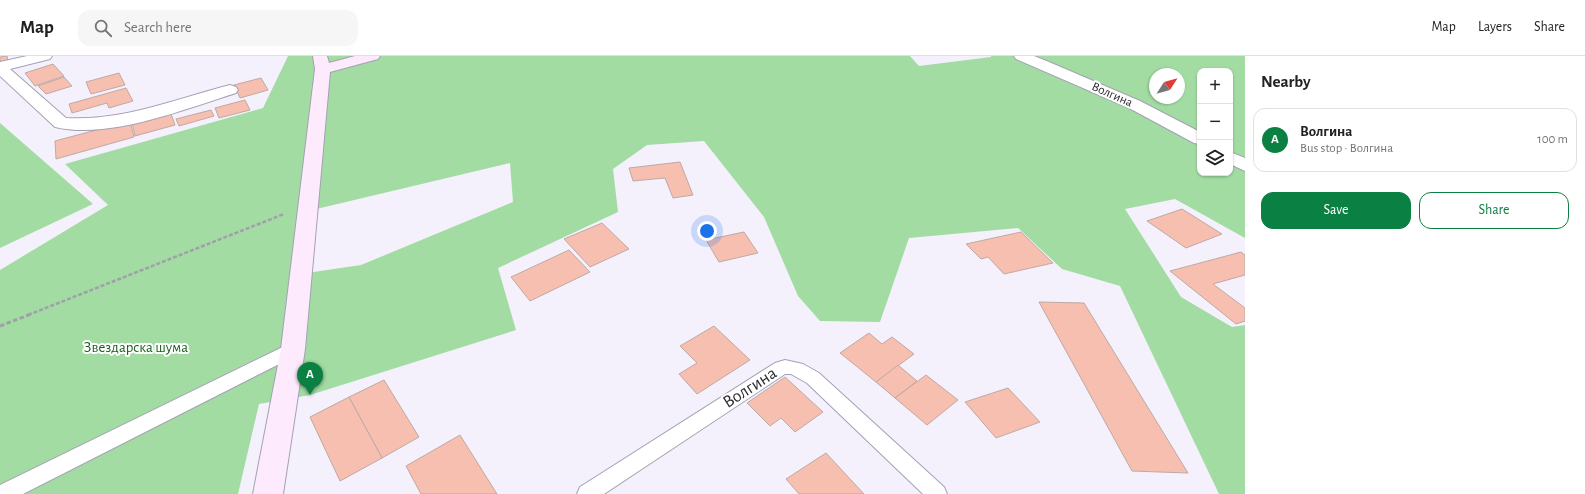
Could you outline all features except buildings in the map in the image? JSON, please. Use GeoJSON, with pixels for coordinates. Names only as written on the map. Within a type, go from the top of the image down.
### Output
{"type":"FeatureCollection","features":[{"type":"Feature","properties":{"kind":"street"},"geometry":{"type":"LineString","coordinates":[[0,68],[45,56]]}},
{"type":"Feature","properties":{"kind":"street"},"geometry":{"type":"LineString","coordinates":[[268,494],[293,349],[321,62],[373,56]]}},
{"type":"Feature","properties":{"kind":"street","name":"Волгина"},"geometry":{"type":"LineString","coordinates":[[1021,56],[1145,110],[1197,137]]}},
{"type":"Feature","properties":{"kind":"street"},"geometry":{"type":"LineString","coordinates":[[0,68],[61,123],[74,125],[86,125],[121,120],[230,90]]}},
{"type":"Feature","properties":{"kind":"street"},"geometry":{"type":"LineString","coordinates":[[1233,159],[1245,165]]}},
{"type":"Feature","properties":{"kind":"lane"},"geometry":{"type":"LineString","coordinates":[[3,494],[293,349]]}},
{"type":"Feature","properties":{"kind":"lane","name":"Волгина"},"geometry":{"type":"LineString","coordinates":[[587,494],[780,368],[787,366],[812,378],[937,494]]}},
{"type":"Feature","properties":{"kind":"path"},"geometry":{"type":"LineString","coordinates":[[0,326],[285,213]]}},
{"type":"Feature","properties":{"kind":"green space","name":"Звездарска шума"},"geometry":{"type":"Polygon","coordinates":[[[288,56],[910,56],[919,66],[991,56],[1245,56],[1245,238],[1175,199],[1125,209],[1181,297],[1232,327],[1245,325],[1245,494],[1219,494],[1120,286],[1062,269],[1018,228],[909,238],[880,322],[820,321],[798,296],[764,217],[704,141],[647,145],[613,169],[618,212],[498,268],[516,330],[310,395],[259,404],[238,494],[0,494],[0,270],[108,205],[65,164],[263,108],[288,56]],[[510,163],[308,211],[293,275],[361,265],[513,202],[510,163]]]}},
{"type":"Feature","properties":{"kind":"green space"},"geometry":{"type":"Polygon","coordinates":[[[0,123],[93,204],[0,248],[0,123]]]}},
{"type":"Feature","properties":{"kind":"place","name":"Волгина"},"geometry":{"type":"Point","coordinates":[310,395]}}]}
